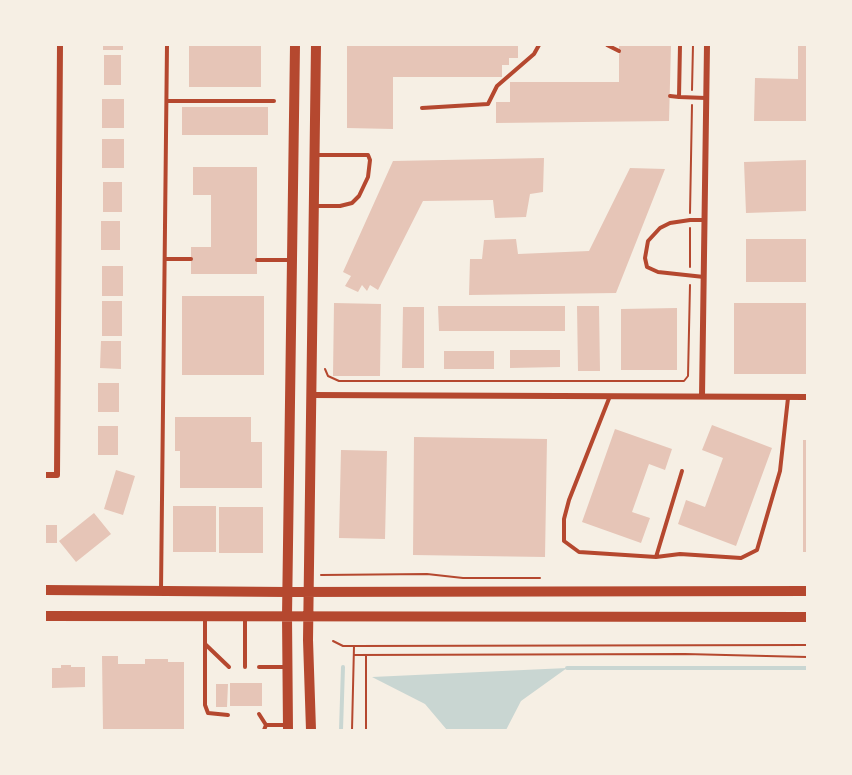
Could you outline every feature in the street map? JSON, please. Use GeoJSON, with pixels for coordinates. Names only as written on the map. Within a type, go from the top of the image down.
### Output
{"type":"FeatureCollection","features":[{"type":"Feature","properties":{"kind":"main road"},"geometry":{"type":"LineString","coordinates":[[288,728],[286,667],[295,45]]}},
{"type":"Feature","properties":{"kind":"main road"},"geometry":{"type":"LineString","coordinates":[[311,730],[309,592],[316,45]]}},
{"type":"Feature","properties":{"kind":"main road"},"geometry":{"type":"LineString","coordinates":[[45,590],[807,591]]}},
{"type":"Feature","properties":{"kind":"main road"},"geometry":{"type":"LineString","coordinates":[[45,616],[807,617]]}},
{"type":"Feature","properties":{"kind":"street"},"geometry":{"type":"LineString","coordinates":[[45,475],[57,475],[60,45]]}},
{"type":"Feature","properties":{"kind":"street"},"geometry":{"type":"LineString","coordinates":[[702,396],[707,45]]}},
{"type":"Feature","properties":{"kind":"street"},"geometry":{"type":"LineString","coordinates":[[312,395],[807,397]]}},
{"type":"Feature","properties":{"kind":"lane"},"geometry":{"type":"LineString","coordinates":[[161,591],[167,45]]}},
{"type":"Feature","properties":{"kind":"lane"},"geometry":{"type":"LineString","coordinates":[[422,108],[488,104],[497,86],[534,54],[539,45]]}},
{"type":"Feature","properties":{"kind":"lane"},"geometry":{"type":"LineString","coordinates":[[608,45],[619,51]]}},
{"type":"Feature","properties":{"kind":"lane"},"geometry":{"type":"LineString","coordinates":[[679,97],[680,45]]}},
{"type":"Feature","properties":{"kind":"lane"},"geometry":{"type":"LineString","coordinates":[[670,96],[706,98]]}},
{"type":"Feature","properties":{"kind":"lane"},"geometry":{"type":"LineString","coordinates":[[167,101],[274,101]]}},
{"type":"Feature","properties":{"kind":"lane"},"geometry":{"type":"LineString","coordinates":[[314,206],[340,206],[352,203],[359,196],[368,177],[370,160],[368,155],[315,154]]}},
{"type":"Feature","properties":{"kind":"lane"},"geometry":{"type":"LineString","coordinates":[[704,220],[670,223],[660,228],[648,241],[645,258],[647,267],[658,272],[704,277]]}},
{"type":"Feature","properties":{"kind":"lane"},"geometry":{"type":"LineString","coordinates":[[165,259],[191,260]]}},
{"type":"Feature","properties":{"kind":"lane"},"geometry":{"type":"LineString","coordinates":[[257,260],[293,260]]}},
{"type":"Feature","properties":{"kind":"lane"},"geometry":{"type":"LineString","coordinates":[[610,396],[569,500],[564,519],[564,541],[579,552],[656,557],[680,554],[741,558],[757,550],[780,471],[788,397]]}},
{"type":"Feature","properties":{"kind":"lane"},"geometry":{"type":"LineString","coordinates":[[656,557],[682,471]]}},
{"type":"Feature","properties":{"kind":"lane"},"geometry":{"type":"LineString","coordinates":[[205,616],[205,705],[208,713],[228,715]]}},
{"type":"Feature","properties":{"kind":"lane"},"geometry":{"type":"LineString","coordinates":[[245,616],[245,667]]}},
{"type":"Feature","properties":{"kind":"lane"},"geometry":{"type":"LineString","coordinates":[[205,644],[229,667]]}},
{"type":"Feature","properties":{"kind":"lane"},"geometry":{"type":"LineString","coordinates":[[259,667],[286,667]]}},
{"type":"Feature","properties":{"kind":"lane"},"geometry":{"type":"LineString","coordinates":[[259,714],[265,728],[288,728]]}},
{"type":"Feature","properties":{"kind":"path"},"geometry":{"type":"LineString","coordinates":[[324,367],[328,376],[339,381],[684,381],[688,376],[693,45]]}},
{"type":"Feature","properties":{"kind":"path"},"geometry":{"type":"LineString","coordinates":[[327,573],[427,574],[463,578]]}},
{"type":"Feature","properties":{"kind":"path"},"geometry":{"type":"LineString","coordinates":[[333,640],[343,646],[807,645]]}},
{"type":"Feature","properties":{"kind":"path"},"geometry":{"type":"LineString","coordinates":[[352,730],[354,646]]}},
{"type":"Feature","properties":{"kind":"path"},"geometry":{"type":"LineString","coordinates":[[354,655],[685,654],[807,657]]}},
{"type":"Feature","properties":{"kind":"path"},"geometry":{"type":"LineString","coordinates":[[366,655],[366,730]]}},
{"type":"Feature","properties":{"kind":"shaded area"},"geometry":{"type":"Polygon","coordinates":[[[567,668],[521,701],[506,730],[447,730],[425,704],[372,677],[567,668]]]}},
{"type":"Feature","properties":{"kind":"building"},"geometry":{"type":"Polygon","coordinates":[[[103,45],[123,45],[123,50],[103,50],[103,45]]]}},
{"type":"Feature","properties":{"kind":"building"},"geometry":{"type":"Polygon","coordinates":[[[189,45],[261,45],[261,87],[189,87],[189,45]]]}},
{"type":"Feature","properties":{"kind":"building"},"geometry":{"type":"Polygon","coordinates":[[[347,45],[518,45],[518,58],[509,58],[509,65],[502,65],[502,77],[393,77],[393,129],[347,128],[347,45]]]}},
{"type":"Feature","properties":{"kind":"building"},"geometry":{"type":"Polygon","coordinates":[[[619,45],[671,45],[669,121],[496,123],[496,102],[510,102],[510,82],[619,82],[619,45]]]}},
{"type":"Feature","properties":{"kind":"building"},"geometry":{"type":"Polygon","coordinates":[[[798,45],[807,45],[807,121],[754,121],[755,78],[798,79],[798,45]]]}},
{"type":"Feature","properties":{"kind":"building"},"geometry":{"type":"Polygon","coordinates":[[[104,55],[121,55],[121,85],[104,85],[104,55]]]}},
{"type":"Feature","properties":{"kind":"building"},"geometry":{"type":"Polygon","coordinates":[[[102,99],[124,99],[124,128],[102,128],[102,99]]]}},
{"type":"Feature","properties":{"kind":"building"},"geometry":{"type":"Polygon","coordinates":[[[182,107],[268,107],[268,135],[182,135],[182,107]]]}},
{"type":"Feature","properties":{"kind":"building"},"geometry":{"type":"Polygon","coordinates":[[[102,139],[124,139],[124,168],[102,168],[102,139]]]}},
{"type":"Feature","properties":{"kind":"building"},"geometry":{"type":"Polygon","coordinates":[[[544,158],[543,192],[530,194],[526,217],[495,218],[493,200],[423,201],[378,290],[370,285],[367,291],[362,285],[358,292],[345,286],[351,276],[343,272],[393,161],[544,158]]]}},
{"type":"Feature","properties":{"kind":"building"},"geometry":{"type":"Polygon","coordinates":[[[807,160],[807,211],[746,213],[744,162],[807,160]]]}},
{"type":"Feature","properties":{"kind":"building"},"geometry":{"type":"Polygon","coordinates":[[[193,167],[257,167],[257,274],[191,274],[191,247],[211,247],[211,195],[193,195],[193,167]]]}},
{"type":"Feature","properties":{"kind":"building"},"geometry":{"type":"Polygon","coordinates":[[[630,168],[665,169],[616,293],[469,295],[470,259],[482,259],[484,240],[516,239],[518,254],[589,251],[630,168]]]}},
{"type":"Feature","properties":{"kind":"building"},"geometry":{"type":"Polygon","coordinates":[[[103,182],[122,182],[122,212],[103,212],[103,182]]]}},
{"type":"Feature","properties":{"kind":"building"},"geometry":{"type":"Polygon","coordinates":[[[101,221],[120,221],[120,250],[101,250],[101,221]]]}},
{"type":"Feature","properties":{"kind":"building"},"geometry":{"type":"Polygon","coordinates":[[[746,239],[807,239],[807,282],[746,282],[746,239]]]}},
{"type":"Feature","properties":{"kind":"building"},"geometry":{"type":"Polygon","coordinates":[[[102,266],[123,266],[123,296],[102,296],[102,266]]]}},
{"type":"Feature","properties":{"kind":"building"},"geometry":{"type":"Polygon","coordinates":[[[182,296],[264,296],[264,375],[182,375],[182,296]]]}},
{"type":"Feature","properties":{"kind":"building"},"geometry":{"type":"Polygon","coordinates":[[[102,301],[122,301],[122,336],[102,336],[102,301]]]}},
{"type":"Feature","properties":{"kind":"building"},"geometry":{"type":"Polygon","coordinates":[[[334,303],[381,304],[380,376],[333,376],[334,303]]]}},
{"type":"Feature","properties":{"kind":"building"},"geometry":{"type":"Polygon","coordinates":[[[734,303],[807,303],[807,374],[734,374],[734,303]]]}},
{"type":"Feature","properties":{"kind":"building"},"geometry":{"type":"Polygon","coordinates":[[[438,306],[565,306],[565,331],[439,331],[438,306]]]}},
{"type":"Feature","properties":{"kind":"building"},"geometry":{"type":"Polygon","coordinates":[[[577,306],[599,306],[600,371],[578,371],[577,306]]]}},
{"type":"Feature","properties":{"kind":"building"},"geometry":{"type":"Polygon","coordinates":[[[403,307],[424,307],[424,368],[402,368],[403,307]]]}},
{"type":"Feature","properties":{"kind":"building"},"geometry":{"type":"Polygon","coordinates":[[[677,308],[677,370],[621,370],[621,309],[677,308]]]}},
{"type":"Feature","properties":{"kind":"building"},"geometry":{"type":"Polygon","coordinates":[[[101,341],[121,341],[121,369],[100,368],[101,341]]]}},
{"type":"Feature","properties":{"kind":"building"},"geometry":{"type":"Polygon","coordinates":[[[510,350],[560,350],[560,367],[510,368],[510,350]]]}},
{"type":"Feature","properties":{"kind":"building"},"geometry":{"type":"Polygon","coordinates":[[[444,351],[494,351],[494,369],[444,369],[444,351]]]}},
{"type":"Feature","properties":{"kind":"building"},"geometry":{"type":"Polygon","coordinates":[[[98,383],[119,383],[119,412],[98,412],[98,383]]]}},
{"type":"Feature","properties":{"kind":"building"},"geometry":{"type":"Polygon","coordinates":[[[175,417],[251,417],[251,442],[262,442],[262,488],[180,488],[180,451],[175,451],[175,417]]]}},
{"type":"Feature","properties":{"kind":"building"},"geometry":{"type":"Polygon","coordinates":[[[712,425],[772,448],[736,546],[678,524],[686,500],[705,507],[723,458],[702,450],[712,425]]]}},
{"type":"Feature","properties":{"kind":"building"},"geometry":{"type":"Polygon","coordinates":[[[98,426],[118,426],[118,455],[98,455],[98,426]]]}},
{"type":"Feature","properties":{"kind":"building"},"geometry":{"type":"Polygon","coordinates":[[[615,429],[672,449],[665,470],[649,464],[632,512],[650,518],[641,543],[582,522],[615,429]]]}},
{"type":"Feature","properties":{"kind":"building"},"geometry":{"type":"Polygon","coordinates":[[[414,437],[547,439],[545,557],[413,555],[414,437]]]}},
{"type":"Feature","properties":{"kind":"building"},"geometry":{"type":"Polygon","coordinates":[[[803,440],[807,440],[807,552],[803,552],[803,440]]]}},
{"type":"Feature","properties":{"kind":"building"},"geometry":{"type":"Polygon","coordinates":[[[341,450],[387,451],[385,539],[339,538],[341,450]]]}},
{"type":"Feature","properties":{"kind":"building"},"geometry":{"type":"Polygon","coordinates":[[[116,470],[135,476],[123,515],[104,509],[116,470]]]}},
{"type":"Feature","properties":{"kind":"building"},"geometry":{"type":"Polygon","coordinates":[[[173,506],[216,506],[216,552],[173,552],[173,506]]]}},
{"type":"Feature","properties":{"kind":"building"},"geometry":{"type":"Polygon","coordinates":[[[219,507],[263,507],[263,553],[219,553],[219,507]]]}},
{"type":"Feature","properties":{"kind":"building"},"geometry":{"type":"Polygon","coordinates":[[[94,513],[111,534],[76,562],[59,541],[94,513]]]}},
{"type":"Feature","properties":{"kind":"building"},"geometry":{"type":"Polygon","coordinates":[[[45,525],[57,525],[57,543],[45,543],[45,525]]]}},
{"type":"Feature","properties":{"kind":"building"},"geometry":{"type":"Polygon","coordinates":[[[102,656],[118,656],[118,664],[145,664],[145,659],[184,662],[184,730],[103,730],[102,656]]]}},
{"type":"Feature","properties":{"kind":"building"},"geometry":{"type":"Polygon","coordinates":[[[61,665],[85,667],[85,687],[52,688],[52,668],[61,668],[61,665]]]}},
{"type":"Feature","properties":{"kind":"building"},"geometry":{"type":"Polygon","coordinates":[[[230,683],[262,683],[262,706],[230,706],[230,683]]]}},
{"type":"Feature","properties":{"kind":"building"},"geometry":{"type":"Polygon","coordinates":[[[216,684],[228,684],[227,707],[216,707],[216,684]]]}},
{"type":"Feature","properties":{"kind":"waterway"},"geometry":{"type":"LineString","coordinates":[[341,730],[343,667]]}},
{"type":"Feature","properties":{"kind":"waterway"},"geometry":{"type":"LineString","coordinates":[[567,668],[807,668]]}}]}
